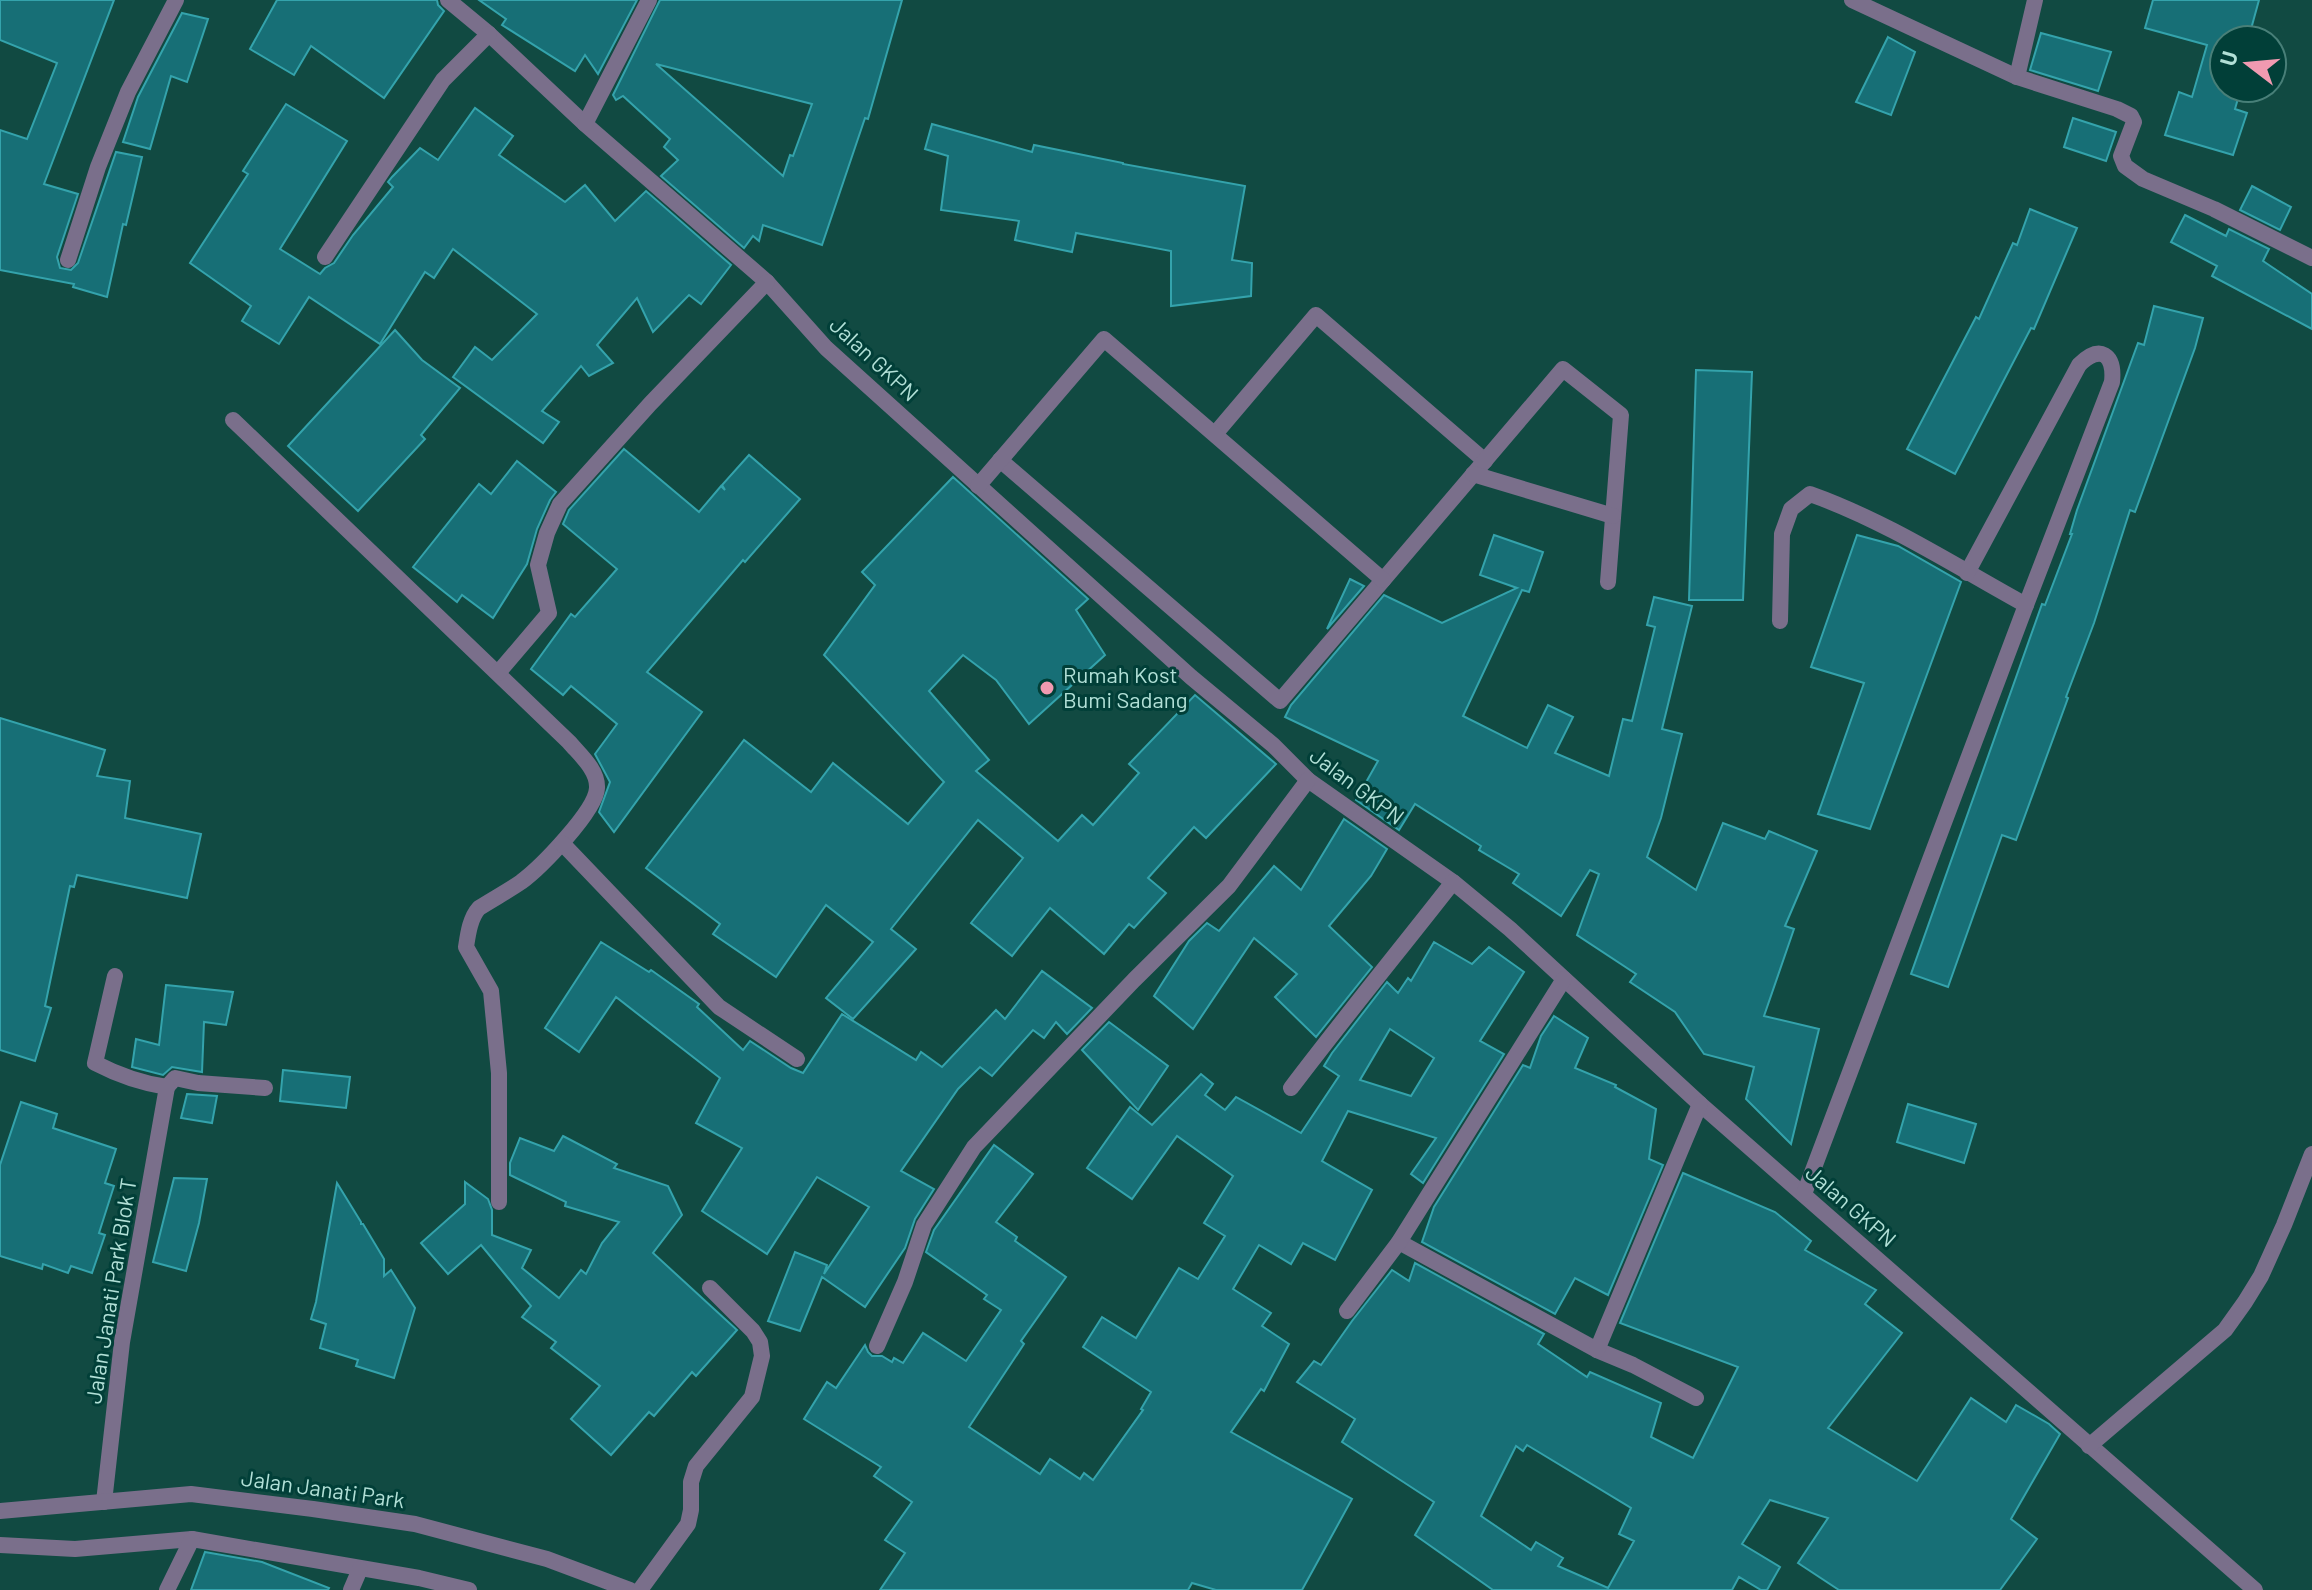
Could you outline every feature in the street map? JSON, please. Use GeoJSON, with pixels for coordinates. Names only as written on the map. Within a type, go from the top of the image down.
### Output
{"type":"FeatureCollection","features":[{"type":"Feature","properties":{"kind":"street"},"geometry":{"type":"LineString","coordinates":[[68,260],[98,167],[128,92],[176,0]]}},
{"type":"Feature","properties":{"kind":"street","name":"Jalan GKPN"},"geometry":{"type":"LineString","coordinates":[[448,0],[767,282],[826,348],[1191,677],[1273,745],[1308,780],[1453,882],[1510,929],[1700,1104],[2255,1590]]}},
{"type":"Feature","properties":{"kind":"street"},"geometry":{"type":"LineString","coordinates":[[585,124],[649,0]]}},
{"type":"Feature","properties":{"kind":"street"},"geometry":{"type":"LineString","coordinates":[[1852,0],[2017,77],[2131,116],[2134,122],[2121,156],[2125,166],[2143,179],[2214,209],[2312,258]]}},
{"type":"Feature","properties":{"kind":"street"},"geometry":{"type":"LineString","coordinates":[[2017,77],[2035,0]]}},
{"type":"Feature","properties":{"kind":"street"},"geometry":{"type":"LineString","coordinates":[[325,257],[443,80],[489,34]]}},
{"type":"Feature","properties":{"kind":"street"},"geometry":{"type":"LineString","coordinates":[[498,673],[549,613],[538,565],[560,504],[767,282]]}},
{"type":"Feature","properties":{"kind":"street"},"geometry":{"type":"LineString","coordinates":[[1215,434],[1316,315],[1485,461]]}},
{"type":"Feature","properties":{"kind":"street"},"geometry":{"type":"LineString","coordinates":[[978,486],[1104,339],[1383,580]]}},
{"type":"Feature","properties":{"kind":"street"},"geometry":{"type":"LineString","coordinates":[[1804,1194],[2112,382],[2114,369],[2108,357],[2099,353],[2089,355],[2079,365],[1967,573]]}},
{"type":"Feature","properties":{"kind":"street"},"geometry":{"type":"LineString","coordinates":[[1000,460],[1280,701],[1563,369],[1621,415],[1608,582]]}},
{"type":"Feature","properties":{"kind":"street"},"geometry":{"type":"LineString","coordinates":[[233,420],[569,742],[594,771],[598,786],[595,799],[562,843],[522,881],[474,913],[466,947],[491,991],[499,1073],[499,1202]]}},
{"type":"Feature","properties":{"kind":"street"},"geometry":{"type":"LineString","coordinates":[[1473,474],[1613,516]]}},
{"type":"Feature","properties":{"kind":"street"},"geometry":{"type":"LineString","coordinates":[[1780,621],[1782,534],[1791,509],[1810,494],[1844,507],[2026,605]]}},
{"type":"Feature","properties":{"kind":"street"},"geometry":{"type":"LineString","coordinates":[[877,1346],[905,1282],[924,1225],[974,1147],[1229,886],[1308,780]]}},
{"type":"Feature","properties":{"kind":"street"},"geometry":{"type":"LineString","coordinates":[[562,843],[719,1007],[797,1059]]}},
{"type":"Feature","properties":{"kind":"street"},"geometry":{"type":"LineString","coordinates":[[1291,1088],[1453,882]]}},
{"type":"Feature","properties":{"kind":"street"},"geometry":{"type":"LineString","coordinates":[[115,976],[95,1063],[119,1075],[167,1087],[175,1078],[198,1083],[265,1088]]}},
{"type":"Feature","properties":{"kind":"street"},"geometry":{"type":"LineString","coordinates":[[1347,1311],[1399,1242],[1564,979]]}},
{"type":"Feature","properties":{"kind":"street","name":"Jalan Janati Park Blok T"},"geometry":{"type":"LineString","coordinates":[[104,1502],[122,1342],[167,1087]]}},
{"type":"Feature","properties":{"kind":"street"},"geometry":{"type":"LineString","coordinates":[[1597,1350],[1700,1104]]}},
{"type":"Feature","properties":{"kind":"street"},"geometry":{"type":"LineString","coordinates":[[2089,1446],[2225,1330],[2261,1276],[2312,1154]]}},
{"type":"Feature","properties":{"kind":"street"},"geometry":{"type":"LineString","coordinates":[[1399,1242],[1597,1350],[1696,1398]]}},
{"type":"Feature","properties":{"kind":"street"},"geometry":{"type":"LineString","coordinates":[[640,1590],[688,1524],[691,1482],[696,1466],[752,1397],[762,1356],[760,1342],[753,1331],[710,1288]]}},
{"type":"Feature","properties":{"kind":"street","name":"Jalan Janati Park"},"geometry":{"type":"LineString","coordinates":[[0,1511],[191,1494],[415,1524],[547,1559],[630,1590]]}},
{"type":"Feature","properties":{"kind":"street"},"geometry":{"type":"LineString","coordinates":[[0,1545],[75,1549],[192,1539],[419,1578],[469,1590]]}},
{"type":"Feature","properties":{"kind":"street"},"geometry":{"type":"LineString","coordinates":[[167,1590],[192,1539]]}},
{"type":"Feature","properties":{"kind":"street"},"geometry":{"type":"LineString","coordinates":[[351,1590],[360,1569]]}},
{"type":"Feature","properties":{"kind":"building"},"geometry":{"type":"Polygon","coordinates":[[[0,0],[114,0],[44,184],[78,194],[57,257],[60,268],[71,270],[78,263],[116,152],[142,157],[107,297],[73,287],[74,284],[0,270],[0,130],[27,139],[57,63],[0,40],[0,0]]]}},
{"type":"Feature","properties":{"kind":"building"},"geometry":{"type":"Polygon","coordinates":[[[277,0],[437,0],[444,11],[384,98],[311,46],[294,75],[250,49],[277,0]]]}},
{"type":"Feature","properties":{"kind":"building"},"geometry":{"type":"Polygon","coordinates":[[[479,0],[637,0],[598,74],[585,55],[575,71],[502,25],[506,19],[479,0]]]}},
{"type":"Feature","properties":{"kind":"building"},"geometry":{"type":"Polygon","coordinates":[[[660,0],[902,0],[868,119],[865,118],[822,245],[763,225],[759,241],[753,236],[744,248],[661,176],[678,160],[664,147],[670,139],[623,96],[616,100],[613,95],[660,0]],[[656,64],[783,176],[812,104],[656,64]]]}},
{"type":"Feature","properties":{"kind":"building"},"geometry":{"type":"Polygon","coordinates":[[[2153,0],[2259,0],[2252,24],[2208,24],[2208,104],[2236,104],[2235,109],[2247,113],[2233,155],[2165,135],[2179,92],[2192,97],[2207,45],[2145,28],[2153,0]]]}},
{"type":"Feature","properties":{"kind":"building"},"geometry":{"type":"Polygon","coordinates":[[[182,13],[208,19],[187,82],[171,76],[150,149],[123,142],[138,97],[182,13]]]}},
{"type":"Feature","properties":{"kind":"building"},"geometry":{"type":"Polygon","coordinates":[[[2041,33],[2111,52],[2098,91],[2030,70],[2041,33]]]}},
{"type":"Feature","properties":{"kind":"building"},"geometry":{"type":"Polygon","coordinates":[[[1888,37],[1915,52],[1891,115],[1856,102],[1888,37]]]}},
{"type":"Feature","properties":{"kind":"building"},"geometry":{"type":"Polygon","coordinates":[[[286,104],[347,141],[280,249],[320,274],[334,263],[393,187],[388,182],[392,177],[420,148],[438,160],[475,108],[513,136],[499,155],[565,202],[585,185],[615,221],[646,191],[731,265],[701,304],[689,295],[653,332],[637,298],[597,345],[613,363],[589,376],[581,366],[542,411],[559,422],[543,443],[453,377],[475,347],[492,360],[537,314],[453,249],[434,278],[425,272],[380,344],[309,297],[279,344],[242,321],[251,306],[190,263],[248,174],[243,171],[286,104]]]}},
{"type":"Feature","properties":{"kind":"building"},"geometry":{"type":"Polygon","coordinates":[[[2073,118],[2116,132],[2106,161],[2064,147],[2073,118]]]}},
{"type":"Feature","properties":{"kind":"building"},"geometry":{"type":"Polygon","coordinates":[[[932,124],[1032,152],[1034,145],[1245,186],[1232,260],[1252,263],[1251,296],[1171,306],[1171,251],[1076,233],[1072,252],[1015,240],[1019,221],[941,210],[948,156],[925,149],[932,124]]]}},
{"type":"Feature","properties":{"kind":"building"},"geometry":{"type":"Polygon","coordinates":[[[2252,186],[2291,207],[2280,230],[2240,210],[2252,186]]]}},
{"type":"Feature","properties":{"kind":"building"},"geometry":{"type":"Polygon","coordinates":[[[2030,209],[2077,228],[2034,329],[2031,328],[1955,474],[1907,449],[1976,317],[1979,319],[2013,243],[2017,245],[2030,209]]]}},
{"type":"Feature","properties":{"kind":"building"},"geometry":{"type":"Polygon","coordinates":[[[2185,215],[2226,236],[2229,229],[2269,249],[2263,261],[2312,294],[2312,329],[2212,276],[2217,266],[2171,242],[2185,215]]]}},
{"type":"Feature","properties":{"kind":"building"},"geometry":{"type":"Polygon","coordinates":[[[2154,306],[2203,318],[2195,348],[2135,512],[2130,510],[2094,623],[2016,840],[2002,835],[1948,987],[1911,974],[2042,604],[2045,605],[2072,534],[2077,510],[2138,343],[2144,345],[2154,306]]]}},
{"type":"Feature","properties":{"kind":"building"},"geometry":{"type":"Polygon","coordinates":[[[395,330],[422,360],[460,388],[421,435],[425,439],[358,511],[288,446],[395,330]]]}},
{"type":"Feature","properties":{"kind":"building"},"geometry":{"type":"Polygon","coordinates":[[[1696,370],[1752,372],[1743,600],[1689,600],[1696,370]]]}},
{"type":"Feature","properties":{"kind":"building"},"geometry":{"type":"Polygon","coordinates":[[[624,449],[699,512],[721,486],[725,490],[722,485],[749,455],[800,499],[647,672],[702,712],[614,832],[599,812],[610,782],[595,754],[617,724],[571,686],[563,695],[531,669],[571,614],[575,617],[617,569],[563,524],[569,510],[624,449]]]}},
{"type":"Feature","properties":{"kind":"building"},"geometry":{"type":"Polygon","coordinates":[[[517,461],[556,492],[537,529],[527,564],[493,618],[462,595],[457,602],[413,567],[479,484],[491,494],[517,461]]]}},
{"type":"Feature","properties":{"kind":"building"},"geometry":{"type":"Polygon","coordinates":[[[953,477],[1088,599],[1076,610],[1105,655],[1029,724],[996,680],[963,655],[929,691],[989,760],[976,771],[1058,841],[1082,815],[1093,825],[1139,773],[1129,764],[1195,695],[1276,764],[1206,838],[1194,827],[1148,878],[1166,893],[1134,928],[1129,924],[1104,954],[1050,908],[1012,956],[971,923],[1023,858],[978,820],[891,929],[916,949],[853,1019],[826,998],[873,942],[826,905],[776,977],[713,934],[720,924],[646,868],[744,740],[811,792],[833,763],[908,824],[944,782],[824,655],[875,585],[862,572],[953,477]]]}},
{"type":"Feature","properties":{"kind":"building"},"geometry":{"type":"Polygon","coordinates":[[[1494,535],[1543,552],[1529,592],[1522,590],[1463,716],[1527,748],[1548,705],[1573,717],[1555,753],[1609,776],[1623,719],[1632,721],[1655,627],[1647,625],[1654,597],[1692,606],[1662,729],[1682,734],[1661,818],[1647,857],[1696,890],[1723,823],[1765,839],[1769,831],[1817,851],[1785,926],[1794,929],[1764,1016],[1819,1029],[1791,1144],[1746,1099],[1754,1067],[1704,1054],[1675,1012],[1630,982],[1636,974],[1577,935],[1599,874],[1590,870],[1561,916],[1513,883],[1519,874],[1479,850],[1481,846],[1415,804],[1399,830],[1356,800],[1378,761],[1285,717],[1291,705],[1384,595],[1442,623],[1517,588],[1480,575],[1494,535]]]}},
{"type":"Feature","properties":{"kind":"building"},"geometry":{"type":"Polygon","coordinates":[[[1857,535],[1898,546],[1961,582],[1870,829],[1818,814],[1864,683],[1811,667],[1857,535]]]}},
{"type":"Feature","properties":{"kind":"building"},"geometry":{"type":"Polygon","coordinates":[[[1350,579],[1364,586],[1327,629],[1350,579]]]}},
{"type":"Feature","properties":{"kind":"building"},"geometry":{"type":"Polygon","coordinates":[[[0,718],[105,750],[97,776],[130,781],[125,818],[201,834],[187,898],[77,875],[74,887],[70,886],[45,1006],[51,1008],[35,1061],[0,1050],[0,718]]]}},
{"type":"Feature","properties":{"kind":"building"},"geometry":{"type":"Polygon","coordinates":[[[1344,819],[1387,849],[1371,876],[1329,926],[1372,967],[1316,1037],[1275,997],[1297,974],[1254,938],[1193,1029],[1154,996],[1189,941],[1207,923],[1219,931],[1274,866],[1301,890],[1344,819]]]}},
{"type":"Feature","properties":{"kind":"building"},"geometry":{"type":"Polygon","coordinates":[[[601,942],[649,972],[651,970],[699,1004],[697,1007],[743,1050],[750,1041],[803,1073],[842,1014],[916,1060],[921,1052],[942,1067],[996,1010],[1005,1019],[1042,971],[1092,1008],[1067,1034],[1056,1022],[1044,1038],[1033,1030],[992,1076],[980,1067],[958,1089],[901,1171],[934,1189],[915,1219],[905,1248],[865,1307],[822,1277],[800,1331],[768,1321],[795,1252],[827,1265],[824,1274],[869,1207],[817,1177],[767,1254],[702,1211],[742,1148],[696,1123],[720,1078],[616,997],[579,1052],[545,1028],[601,942]]]}},
{"type":"Feature","properties":{"kind":"building"},"geometry":{"type":"Polygon","coordinates":[[[1434,942],[1472,964],[1489,947],[1524,972],[1480,1041],[1504,1054],[1423,1183],[1411,1174],[1436,1138],[1348,1111],[1322,1161],[1372,1190],[1335,1260],[1303,1243],[1291,1264],[1259,1245],[1233,1289],[1271,1313],[1262,1326],[1289,1344],[1264,1391],[1261,1389],[1231,1432],[1352,1499],[1302,1590],[1216,1590],[1192,1583],[1188,1590],[880,1590],[905,1553],[885,1540],[912,1502],[874,1476],[881,1467],[804,1419],[827,1382],[836,1388],[865,1345],[872,1356],[882,1356],[892,1362],[894,1358],[903,1363],[923,1333],[966,1361],[1001,1310],[984,1299],[987,1295],[926,1252],[934,1230],[994,1145],[1033,1174],[996,1222],[1017,1237],[1015,1241],[1066,1277],[1021,1341],[1024,1344],[969,1427],[1040,1474],[1050,1459],[1080,1479],[1084,1473],[1093,1480],[1143,1410],[1151,1392],[1083,1347],[1102,1317],[1136,1338],[1179,1268],[1198,1279],[1225,1236],[1204,1223],[1233,1176],[1177,1136],[1132,1199],[1087,1168],[1130,1107],[1152,1125],[1201,1074],[1213,1084],[1205,1095],[1225,1110],[1236,1097],[1301,1133],[1339,1076],[1324,1066],[1332,1053],[1387,982],[1398,993],[1408,978],[1411,981],[1434,942]],[[1390,1029],[1360,1080],[1411,1096],[1434,1058],[1390,1029]]]}},
{"type":"Feature","properties":{"kind":"building"},"geometry":{"type":"Polygon","coordinates":[[[166,985],[233,992],[226,1025],[204,1022],[202,1072],[172,1067],[163,1075],[132,1067],[136,1039],[159,1045],[166,985]]]}},
{"type":"Feature","properties":{"kind":"building"},"geometry":{"type":"Polygon","coordinates":[[[1554,1016],[1588,1038],[1575,1068],[1616,1085],[1656,1109],[1649,1159],[1663,1165],[1608,1295],[1575,1278],[1555,1314],[1422,1242],[1434,1207],[1523,1065],[1530,1068],[1541,1036],[1554,1016]]]}},
{"type":"Feature","properties":{"kind":"building"},"geometry":{"type":"Polygon","coordinates":[[[1109,1022],[1168,1066],[1138,1110],[1082,1050],[1109,1022]]]}},
{"type":"Feature","properties":{"kind":"building"},"geometry":{"type":"Polygon","coordinates":[[[283,1070],[350,1077],[346,1108],[280,1101],[283,1070]]]}},
{"type":"Feature","properties":{"kind":"building"},"geometry":{"type":"Polygon","coordinates":[[[187,1094],[217,1096],[212,1123],[181,1118],[187,1094]]]}},
{"type":"Feature","properties":{"kind":"building"},"geometry":{"type":"Polygon","coordinates":[[[21,1102],[57,1114],[53,1128],[116,1149],[105,1183],[114,1186],[99,1233],[105,1235],[92,1273],[71,1266],[68,1273],[43,1264],[42,1269],[0,1256],[0,1165],[21,1102]]]}},
{"type":"Feature","properties":{"kind":"building"},"geometry":{"type":"Polygon","coordinates":[[[1908,1104],[1976,1124],[1964,1163],[1897,1142],[1908,1104]]]}},
{"type":"Feature","properties":{"kind":"building"},"geometry":{"type":"Polygon","coordinates":[[[563,1136],[617,1164],[614,1168],[668,1186],[682,1215],[653,1253],[737,1330],[696,1376],[692,1372],[654,1416],[649,1412],[611,1455],[571,1419],[600,1386],[551,1348],[556,1342],[522,1317],[531,1306],[481,1245],[448,1274],[421,1243],[465,1204],[465,1182],[488,1199],[492,1210],[492,1235],[531,1250],[522,1268],[559,1298],[581,1270],[586,1274],[602,1243],[619,1222],[565,1206],[566,1202],[510,1175],[510,1163],[520,1138],[554,1151],[563,1136]]]}},
{"type":"Feature","properties":{"kind":"building"},"geometry":{"type":"Polygon","coordinates":[[[1683,1173],[1775,1212],[1811,1241],[1805,1250],[1876,1290],[1865,1304],[1902,1333],[1828,1428],[1917,1481],[1971,1398],[2006,1422],[2016,1405],[2060,1434],[2011,1519],[2037,1539],[2000,1590],[1839,1590],[1798,1563],[1828,1518],[1770,1500],[1742,1544],[1780,1567],[1767,1590],[1761,1590],[1739,1577],[1732,1590],[1493,1590],[1415,1535],[1434,1502],[1342,1442],[1355,1419],[1297,1382],[1314,1361],[1321,1365],[1392,1270],[1409,1281],[1415,1263],[1544,1334],[1538,1344],[1587,1377],[1590,1372],[1661,1403],[1651,1437],[1693,1458],[1738,1367],[1620,1323],[1683,1173]],[[1527,1445],[1523,1451],[1516,1446],[1481,1516],[1531,1550],[1536,1542],[1563,1558],[1558,1566],[1608,1588],[1634,1541],[1619,1534],[1631,1508],[1527,1445]]]}},
{"type":"Feature","properties":{"kind":"building"},"geometry":{"type":"Polygon","coordinates":[[[174,1178],[207,1179],[186,1271],[153,1262],[174,1178]]]}},
{"type":"Feature","properties":{"kind":"building"},"geometry":{"type":"Polygon","coordinates":[[[337,1183],[384,1259],[384,1276],[391,1270],[415,1308],[394,1378],[356,1366],[358,1360],[320,1348],[326,1324],[311,1319],[337,1183]]]}},
{"type":"Feature","properties":{"kind":"building"},"geometry":{"type":"Polygon","coordinates":[[[205,1552],[262,1562],[329,1588],[191,1590],[205,1552]]]}},
{"type":"Feature","properties":{"kind":"place","name":"Rumah Kost Bumi Sadang"},"geometry":{"type":"Point","coordinates":[1047,688]}}]}
